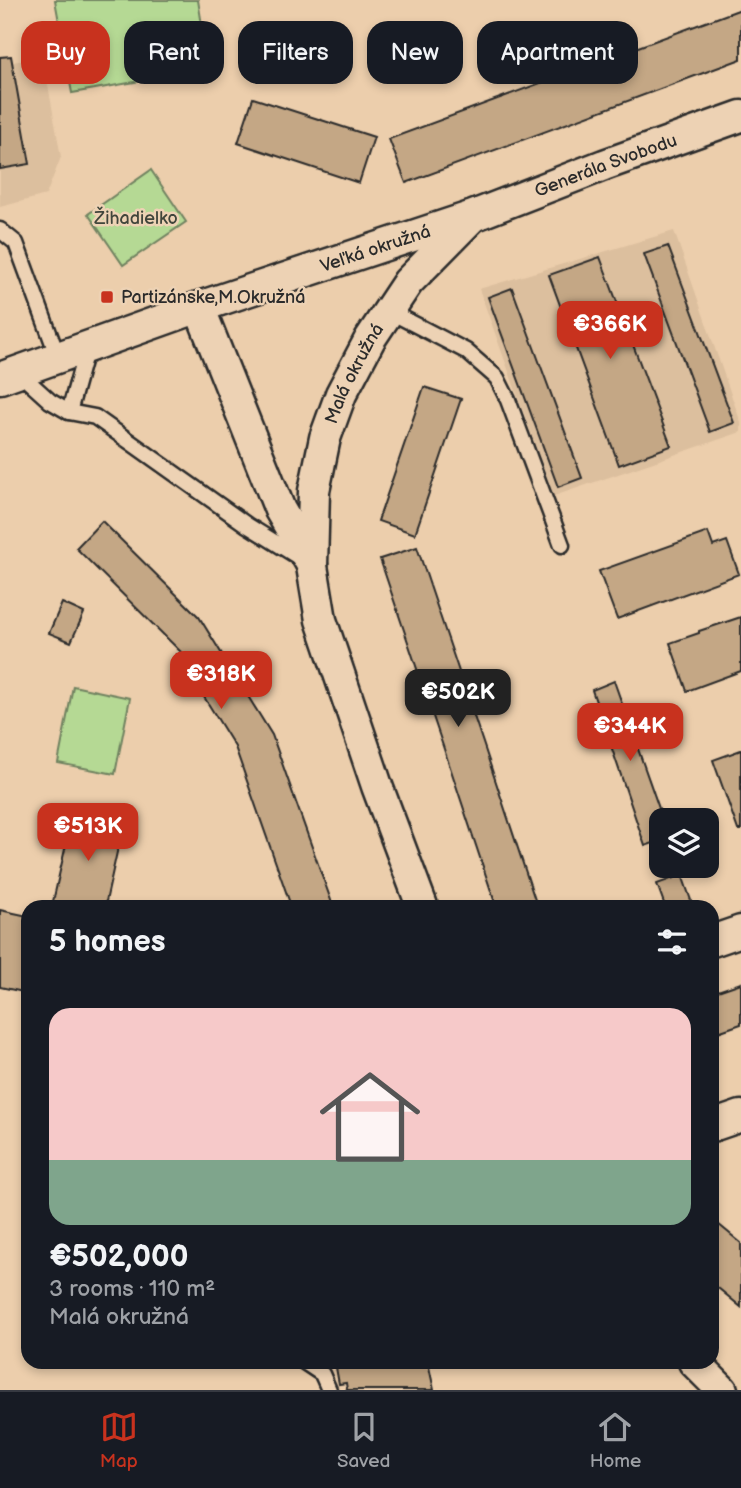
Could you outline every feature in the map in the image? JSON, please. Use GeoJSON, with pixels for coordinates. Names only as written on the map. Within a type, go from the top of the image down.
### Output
{"type":"FeatureCollection","features":[{"type":"Feature","properties":{"kind":"street","name":"Generála Svobodu"},"geometry":{"type":"LineString","coordinates":[[473,216],[741,116]]}},
{"type":"Feature","properties":{"kind":"street","name":"Veľká okružná"},"geometry":{"type":"LineString","coordinates":[[9,375],[198,307],[473,216]]}},
{"type":"Feature","properties":{"kind":"street","name":"Malá okružná"},"geometry":{"type":"LineString","coordinates":[[420,900],[377,786],[321,620],[312,566],[314,491],[325,438],[341,394],[370,339],[408,282],[473,216]]}},
{"type":"Feature","properties":{"kind":"street","name":"Malá okružná"},"geometry":{"type":"LineString","coordinates":[[198,307],[280,510],[312,566]]}},
{"type":"Feature","properties":{"kind":"street"},"geometry":{"type":"LineString","coordinates":[[719,939],[741,931]]}},
{"type":"Feature","properties":{"kind":"street"},"geometry":{"type":"LineString","coordinates":[[719,1124],[741,1116]]}},
{"type":"Feature","properties":{"kind":"street"},"geometry":{"type":"LineString","coordinates":[[701,1369],[722,1390]]}},
{"type":"Feature","properties":{"kind":"lane"},"geometry":{"type":"LineString","coordinates":[[0,230],[16,243],[58,357]]}},
{"type":"Feature","properties":{"kind":"lane"},"geometry":{"type":"LineString","coordinates":[[389,311],[466,351],[497,378],[508,400],[562,545]]}},
{"type":"Feature","properties":{"kind":"lane"},"geometry":{"type":"LineString","coordinates":[[69,412],[86,347]]}},
{"type":"Feature","properties":{"kind":"lane"},"geometry":{"type":"LineString","coordinates":[[9,375],[69,412],[95,417],[247,525],[312,566]]}},
{"type":"Feature","properties":{"kind":"lane"},"geometry":{"type":"LineString","coordinates":[[314,1369],[322,1374],[329,1390]]}},
{"type":"Feature","properties":{"kind":"shaded area"},"geometry":{"type":"Polygon","coordinates":[[[21,61],[21,84],[48,84],[61,157],[46,195],[0,207],[0,64],[21,61]]]}},
{"type":"Feature","properties":{"kind":"shaded area"},"geometry":{"type":"Polygon","coordinates":[[[674,231],[741,423],[741,432],[554,496],[479,289],[674,231]]]}},
{"type":"Feature","properties":{"kind":"green space"},"geometry":{"type":"Polygon","coordinates":[[[55,0],[198,0],[201,21],[124,21],[124,84],[72,93],[70,84],[110,84],[110,21],[59,21],[55,0]]]}},
{"type":"Feature","properties":{"kind":"green space","name":"Žihadielko"},"geometry":{"type":"Polygon","coordinates":[[[151,170],[186,222],[123,265],[88,214],[151,170]]]}},
{"type":"Feature","properties":{"kind":"green space"},"geometry":{"type":"Polygon","coordinates":[[[73,686],[130,698],[115,774],[58,763],[73,686]]]}},
{"type":"Feature","properties":{"kind":"building"},"geometry":{"type":"Polygon","coordinates":[[[741,9],[741,59],[406,183],[389,139],[538,84],[638,84],[638,47],[741,9]]]}},
{"type":"Feature","properties":{"kind":"building"},"geometry":{"type":"Polygon","coordinates":[[[11,56],[30,164],[0,169],[0,57],[11,56]]]}},
{"type":"Feature","properties":{"kind":"building"},"geometry":{"type":"Polygon","coordinates":[[[253,98],[374,137],[359,183],[238,143],[253,98]]]}},
{"type":"Feature","properties":{"kind":"building"},"geometry":{"type":"Polygon","coordinates":[[[668,246],[734,423],[710,432],[644,254],[668,246]]]}},
{"type":"Feature","properties":{"kind":"building"},"geometry":{"type":"Polygon","coordinates":[[[600,257],[671,446],[619,465],[549,275],[600,257]]]}},
{"type":"Feature","properties":{"kind":"building"},"geometry":{"type":"Polygon","coordinates":[[[512,288],[582,478],[558,487],[488,297],[512,288]]]}},
{"type":"Feature","properties":{"kind":"building"},"geometry":{"type":"Polygon","coordinates":[[[424,387],[461,399],[415,534],[378,521],[424,387]]]}},
{"type":"Feature","properties":{"kind":"building"},"geometry":{"type":"Polygon","coordinates":[[[102,521],[199,617],[272,735],[331,900],[289,900],[235,747],[178,655],[190,661],[76,548],[102,521]]]}},
{"type":"Feature","properties":{"kind":"building"},"geometry":{"type":"Polygon","coordinates":[[[708,532],[713,546],[727,541],[739,574],[617,619],[599,571],[708,532]]]}},
{"type":"Feature","properties":{"kind":"building"},"geometry":{"type":"Polygon","coordinates":[[[417,547],[535,900],[494,900],[380,559],[417,547]]]}},
{"type":"Feature","properties":{"kind":"building"},"geometry":{"type":"Polygon","coordinates":[[[62,603],[84,613],[71,642],[49,633],[62,603]]]}},
{"type":"Feature","properties":{"kind":"building"},"geometry":{"type":"Polygon","coordinates":[[[741,617],[741,671],[687,691],[670,643],[741,617]]]}},
{"type":"Feature","properties":{"kind":"building"},"geometry":{"type":"Polygon","coordinates":[[[614,681],[659,808],[649,808],[649,845],[645,846],[592,690],[614,681]]]}},
{"type":"Feature","properties":{"kind":"building"},"geometry":{"type":"Polygon","coordinates":[[[741,750],[741,830],[738,830],[713,760],[741,750]]]}},
{"type":"Feature","properties":{"kind":"building"},"geometry":{"type":"Polygon","coordinates":[[[73,814],[123,825],[106,900],[53,900],[73,814]]]}},
{"type":"Feature","properties":{"kind":"building"},"geometry":{"type":"Polygon","coordinates":[[[674,878],[683,878],[691,900],[663,900],[657,884],[674,878]]]}},
{"type":"Feature","properties":{"kind":"building"},"geometry":{"type":"Polygon","coordinates":[[[0,910],[21,914],[21,992],[0,987],[0,910]]]}},
{"type":"Feature","properties":{"kind":"building"},"geometry":{"type":"Polygon","coordinates":[[[741,983],[741,1024],[719,1032],[719,991],[741,983]]]}},
{"type":"Feature","properties":{"kind":"building"},"geometry":{"type":"Polygon","coordinates":[[[719,1225],[741,1243],[741,1307],[719,1289],[719,1225]]]}},
{"type":"Feature","properties":{"kind":"building"},"geometry":{"type":"Polygon","coordinates":[[[336,1369],[430,1369],[434,1390],[347,1390],[346,1383],[339,1384],[336,1369]]]}},
{"type":"Feature","properties":{"kind":"place","name":"Partizánske,M.Okružná"},"geometry":{"type":"Point","coordinates":[107,297]}}]}
